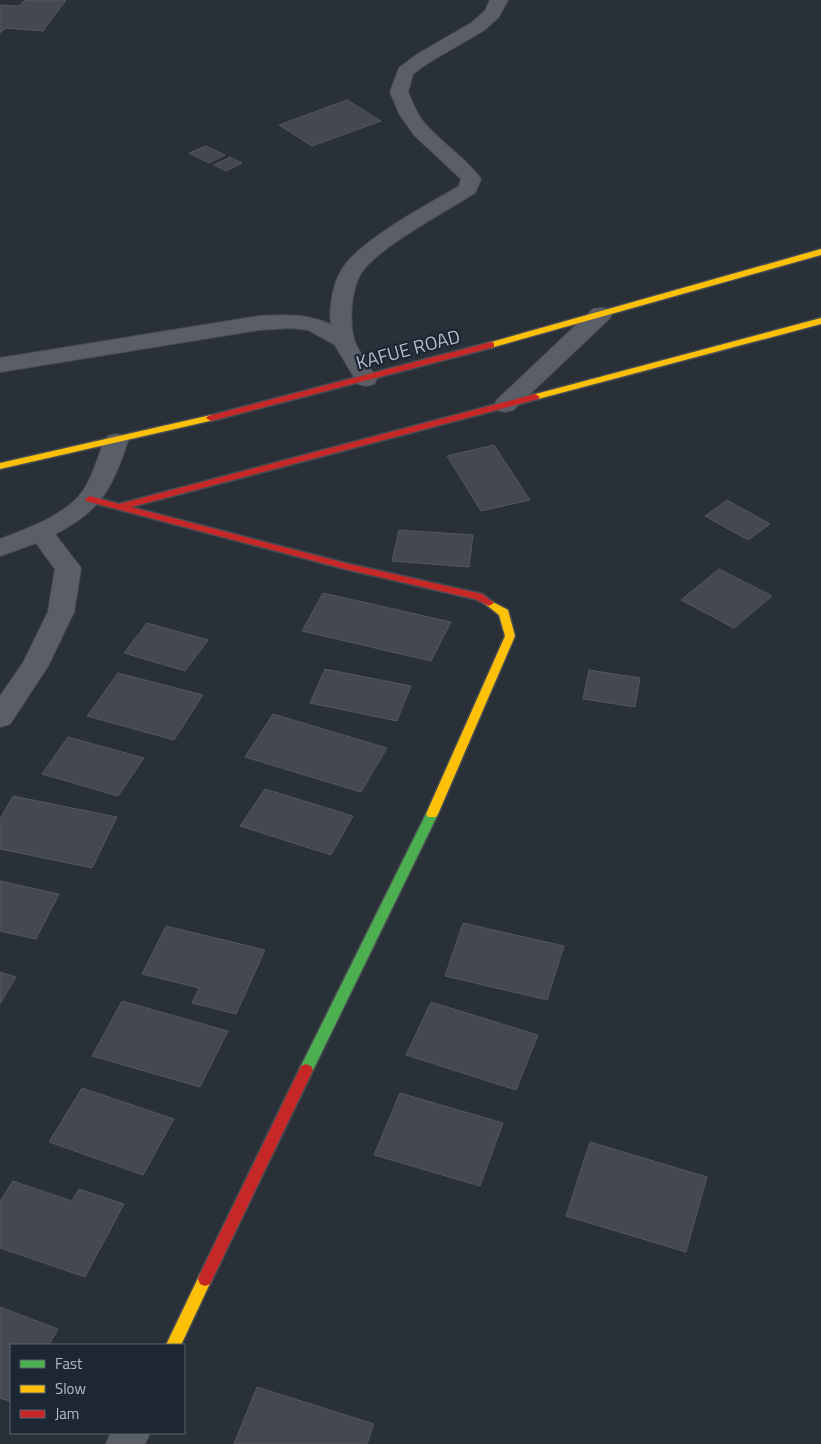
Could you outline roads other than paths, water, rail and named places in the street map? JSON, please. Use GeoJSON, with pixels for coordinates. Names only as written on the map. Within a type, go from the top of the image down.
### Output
{"type":"FeatureCollection","features":[{"type":"Feature","properties":{"kind":"main road","name":"KAFUE ROAD"},"geometry":{"type":"LineString","coordinates":[[0,466],[116,441],[366,379],[821,252]]}},
{"type":"Feature","properties":{"kind":"main road"},"geometry":{"type":"LineString","coordinates":[[120,507],[821,321]]}},
{"type":"Feature","properties":{"kind":"main road"},"geometry":{"type":"LineString","coordinates":[[90,499],[345,566],[478,596],[504,613],[510,636],[439,800],[273,1136],[173,1344]]}},
{"type":"Feature","properties":{"kind":"street"},"geometry":{"type":"LineString","coordinates":[[366,379],[343,342],[341,320],[343,296],[350,273],[373,248],[468,189],[471,179],[462,166],[424,134],[406,108],[399,92],[405,72],[422,59],[477,27],[492,14],[499,0]]}},
{"type":"Feature","properties":{"kind":"street"},"geometry":{"type":"LineString","coordinates":[[505,406],[601,314]]}},
{"type":"Feature","properties":{"kind":"street"},"geometry":{"type":"LineString","coordinates":[[0,365],[259,323],[291,321],[314,325],[343,342]]}},
{"type":"Feature","properties":{"kind":"street"},"geometry":{"type":"LineString","coordinates":[[0,548],[41,532],[90,499],[104,475],[116,441]]}},
{"type":"Feature","properties":{"kind":"street"},"geometry":{"type":"LineString","coordinates":[[0,717],[36,666],[60,612],[68,568],[41,532]]}}]}
